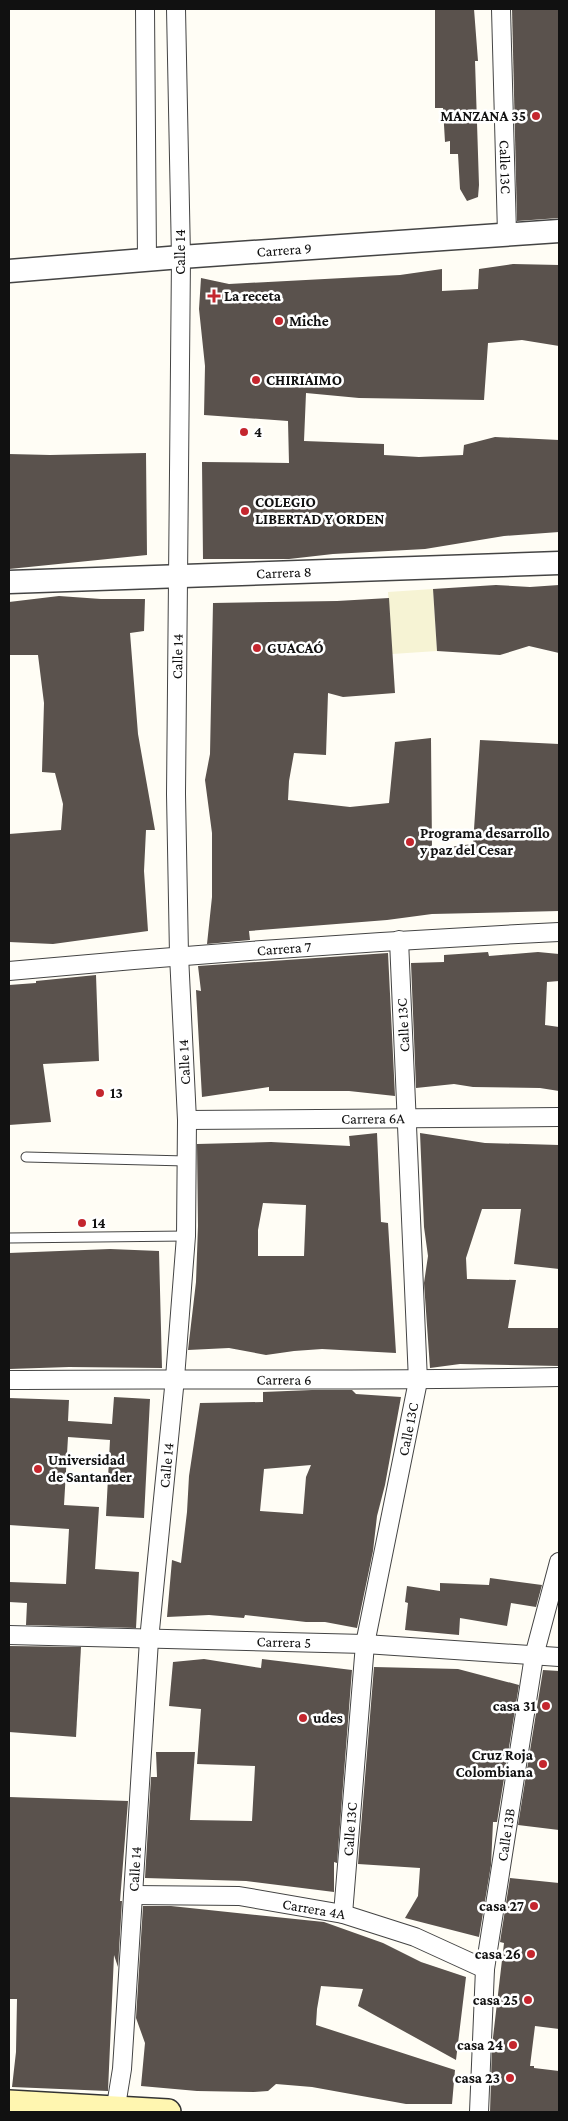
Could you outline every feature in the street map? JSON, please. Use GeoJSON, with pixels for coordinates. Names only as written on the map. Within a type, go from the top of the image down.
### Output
{"type":"FeatureCollection","features":[{"type":"Feature","properties":{"kind":"main road"},"geometry":{"type":"LineString","coordinates":[[9,2103],[168,2112]]}},
{"type":"Feature","properties":{"kind":"street"},"geometry":{"type":"LineString","coordinates":[[145,9],[147,260]]}},
{"type":"Feature","properties":{"kind":"street","name":"Calle 14"},"geometry":{"type":"LineString","coordinates":[[115,2110],[122,2068],[148,1640],[175,1378],[186,1236],[187,1120],[179,955],[176,794],[181,257],[176,9]]}},
{"type":"Feature","properties":{"kind":"street","name":"Calle 13C"},"geometry":{"type":"LineString","coordinates":[[501,9],[507,234]]}},
{"type":"Feature","properties":{"kind":"street","name":"Carrera 9"},"geometry":{"type":"LineString","coordinates":[[9,272],[181,257],[559,231]]}},
{"type":"Feature","properties":{"kind":"street","name":"Carrera 8"},"geometry":{"type":"LineString","coordinates":[[9,582],[559,563]]}},
{"type":"Feature","properties":{"kind":"street","name":"Carrera 7"},"geometry":{"type":"LineString","coordinates":[[9,971],[179,955],[399,940],[559,932]]}},
{"type":"Feature","properties":{"kind":"street","name":"Calle 13C"},"geometry":{"type":"LineString","coordinates":[[342,1914],[366,1644],[418,1381],[399,940]]}},
{"type":"Feature","properties":{"kind":"street","name":"Carrera 6A"},"geometry":{"type":"LineString","coordinates":[[187,1120],[559,1117]]}},
{"type":"Feature","properties":{"kind":"street","name":"Carrera 6"},"geometry":{"type":"LineString","coordinates":[[9,1380],[175,1378],[418,1381],[559,1377]]}},
{"type":"Feature","properties":{"kind":"street","name":"Calle 13B"},"geometry":{"type":"LineString","coordinates":[[479,2112],[485,1969],[534,1656],[559,1562]]}},
{"type":"Feature","properties":{"kind":"street","name":"Carrera 5"},"geometry":{"type":"LineString","coordinates":[[9,1636],[366,1644],[559,1657]]}},
{"type":"Feature","properties":{"kind":"street","name":"Carrera 4A"},"geometry":{"type":"LineString","coordinates":[[133,1895],[239,1896],[342,1914],[416,1937],[485,1969]]}},
{"type":"Feature","properties":{"kind":"lane"},"geometry":{"type":"LineString","coordinates":[[26,1157],[186,1161]]}},
{"type":"Feature","properties":{"kind":"lane"},"geometry":{"type":"LineString","coordinates":[[9,1238],[186,1236]]}},
{"type":"Feature","properties":{"kind":"shaded area"},"geometry":{"type":"Polygon","coordinates":[[[433,589],[437,651],[392,654],[388,592],[433,589]]]}},
{"type":"Feature","properties":{"kind":"building"},"geometry":{"type":"Polygon","coordinates":[[[435,9],[474,9],[478,61],[475,61],[479,185],[478,197],[467,201],[460,189],[458,154],[450,154],[450,141],[445,142],[443,108],[435,108],[435,9]]]}},
{"type":"Feature","properties":{"kind":"building","name":"MANZANA 35"},"geometry":{"type":"Polygon","coordinates":[[[512,9],[559,9],[559,218],[517,221],[512,9]]]}},
{"type":"Feature","properties":{"kind":"building"},"geometry":{"type":"Polygon","coordinates":[[[513,264],[559,265],[559,346],[522,340],[488,343],[484,400],[359,398],[306,393],[304,441],[384,444],[384,455],[419,457],[463,455],[464,445],[495,437],[559,440],[559,532],[504,536],[425,549],[333,554],[289,559],[203,559],[202,462],[289,463],[288,421],[204,415],[205,366],[199,309],[201,278],[229,284],[400,275],[442,269],[442,291],[478,289],[479,269],[513,264]]]}},
{"type":"Feature","properties":{"kind":"building"},"geometry":{"type":"Polygon","coordinates":[[[146,453],[147,555],[9,569],[9,454],[146,453]]]}},
{"type":"Feature","properties":{"kind":"building"},"geometry":{"type":"Polygon","coordinates":[[[496,585],[530,587],[559,585],[559,653],[529,646],[500,655],[437,651],[433,589],[496,585]]]}},
{"type":"Feature","properties":{"kind":"building"},"geometry":{"type":"Polygon","coordinates":[[[59,596],[101,599],[145,599],[144,631],[130,633],[138,734],[155,830],[146,830],[144,871],[148,931],[53,944],[9,942],[9,834],[61,830],[63,804],[55,773],[42,772],[44,703],[38,655],[9,655],[9,602],[59,596]]]}},
{"type":"Feature","properties":{"kind":"building"},"geometry":{"type":"Polygon","coordinates":[[[389,598],[395,693],[343,697],[328,693],[326,755],[294,753],[288,800],[350,807],[389,803],[395,742],[431,738],[432,849],[473,844],[480,740],[559,744],[559,911],[432,914],[387,920],[249,931],[250,940],[207,944],[212,897],[212,833],[205,780],[210,754],[213,603],[337,601],[389,598]]]}},
{"type":"Feature","properties":{"kind":"building"},"geometry":{"type":"Polygon","coordinates":[[[488,952],[489,956],[538,952],[559,954],[559,981],[547,982],[545,1025],[559,1027],[559,1091],[540,1088],[473,1087],[454,1084],[416,1088],[411,963],[444,962],[444,955],[488,952]]]}},
{"type":"Feature","properties":{"kind":"building"},"geometry":{"type":"Polygon","coordinates":[[[388,953],[395,1096],[349,1091],[269,1091],[269,1087],[202,1097],[196,990],[201,991],[198,966],[388,953]]]}},
{"type":"Feature","properties":{"kind":"building"},"geometry":{"type":"Polygon","coordinates":[[[96,975],[99,1061],[43,1064],[51,1122],[9,1125],[9,985],[96,975]]]}},
{"type":"Feature","properties":{"kind":"building"},"geometry":{"type":"Polygon","coordinates":[[[377,1133],[381,1222],[388,1223],[396,1353],[322,1349],[266,1355],[229,1348],[188,1350],[196,1282],[198,1226],[197,1144],[271,1142],[350,1146],[349,1136],[377,1133]],[[263,1203],[258,1230],[258,1256],[304,1256],[306,1205],[263,1203]]]}},
{"type":"Feature","properties":{"kind":"building"},"geometry":{"type":"Polygon","coordinates":[[[420,1133],[485,1143],[559,1145],[559,1269],[514,1264],[521,1209],[482,1209],[466,1258],[467,1279],[516,1280],[508,1328],[559,1328],[559,1366],[460,1364],[430,1368],[424,1283],[428,1256],[424,1227],[420,1133]]]}},
{"type":"Feature","properties":{"kind":"building"},"geometry":{"type":"Polygon","coordinates":[[[110,1249],[159,1251],[162,1368],[69,1367],[9,1369],[9,1253],[110,1249]]]}},
{"type":"Feature","properties":{"kind":"building"},"geometry":{"type":"Polygon","coordinates":[[[352,1390],[356,1394],[401,1397],[357,1628],[325,1622],[306,1622],[245,1615],[244,1618],[209,1615],[167,1617],[172,1560],[181,1563],[189,1476],[200,1403],[263,1402],[263,1392],[352,1390]],[[311,1465],[264,1469],[260,1511],[303,1514],[306,1477],[311,1465]]]}},
{"type":"Feature","properties":{"kind":"building"},"geometry":{"type":"Polygon","coordinates":[[[114,1397],[150,1399],[144,1518],[106,1516],[110,1440],[68,1437],[64,1505],[99,1507],[95,1569],[139,1572],[136,1628],[26,1625],[27,1603],[9,1602],[9,1582],[66,1584],[69,1529],[9,1525],[9,1398],[69,1400],[68,1421],[112,1424],[114,1397]]]}},
{"type":"Feature","properties":{"kind":"building"},"geometry":{"type":"Polygon","coordinates":[[[490,1578],[542,1585],[536,1607],[511,1603],[507,1626],[460,1618],[459,1635],[405,1630],[408,1603],[405,1602],[407,1586],[440,1591],[440,1583],[489,1585],[490,1578]]]}},
{"type":"Feature","properties":{"kind":"building"},"geometry":{"type":"Polygon","coordinates":[[[9,1646],[81,1647],[76,1737],[9,1732],[9,1646]]]}},
{"type":"Feature","properties":{"kind":"building"},"geometry":{"type":"Polygon","coordinates":[[[204,1659],[261,1668],[262,1659],[352,1670],[337,1863],[334,1862],[334,1892],[246,1881],[145,1878],[151,1777],[157,1777],[156,1752],[195,1752],[190,1820],[252,1821],[255,1766],[197,1764],[201,1709],[169,1706],[173,1662],[204,1659]]]}},
{"type":"Feature","properties":{"kind":"building"},"geometry":{"type":"Polygon","coordinates":[[[374,1667],[458,1669],[519,1685],[497,1822],[493,1822],[491,1865],[479,1937],[405,1918],[418,1896],[420,1868],[358,1864],[374,1667]]]}},
{"type":"Feature","properties":{"kind":"building"},"geometry":{"type":"Polygon","coordinates":[[[543,1670],[559,1671],[559,1830],[518,1825],[543,1670]]]}},
{"type":"Feature","properties":{"kind":"building"},"geometry":{"type":"Polygon","coordinates":[[[9,1797],[128,1801],[120,1901],[122,1901],[118,1967],[114,1955],[108,2091],[12,2087],[16,2052],[17,1999],[9,1999],[9,1797]]]}},
{"type":"Feature","properties":{"kind":"building"},"geometry":{"type":"Polygon","coordinates":[[[510,1878],[559,1883],[559,2029],[535,2026],[530,2066],[559,2071],[559,2112],[490,2112],[492,2046],[504,1943],[500,1942],[510,1878]]]}},
{"type":"Feature","properties":{"kind":"building"},"geometry":{"type":"Polygon","coordinates":[[[143,1906],[171,1906],[324,1922],[383,1943],[421,1962],[466,1977],[456,2060],[358,2006],[363,1989],[321,1986],[317,2009],[316,2025],[455,2070],[452,2104],[406,2104],[312,2087],[276,2084],[268,2091],[254,2092],[197,2091],[141,2086],[145,2043],[136,2018],[143,1906]]]}},
{"type":"Feature","properties":{"kind":"place","name":"MANZANA 35"},"geometry":{"type":"Point","coordinates":[536,116]}},
{"type":"Feature","properties":{"kind":"place","name":"La receta"},"geometry":{"type":"Point","coordinates":[214,296]}},
{"type":"Feature","properties":{"kind":"place","name":"Miche"},"geometry":{"type":"Point","coordinates":[279,321]}},
{"type":"Feature","properties":{"kind":"place","name":"CHIRIAIMO"},"geometry":{"type":"Point","coordinates":[256,380]}},
{"type":"Feature","properties":{"kind":"place","name":"4"},"geometry":{"type":"Point","coordinates":[244,432]}},
{"type":"Feature","properties":{"kind":"place","name":"COLEGIO LIBERTAD Y ORDEN"},"geometry":{"type":"Point","coordinates":[245,511]}},
{"type":"Feature","properties":{"kind":"place","name":"GUACAÓ"},"geometry":{"type":"Point","coordinates":[257,648]}},
{"type":"Feature","properties":{"kind":"place","name":"Programa desarrollo y paz del Cesar"},"geometry":{"type":"Point","coordinates":[410,842]}},
{"type":"Feature","properties":{"kind":"place","name":"13"},"geometry":{"type":"Point","coordinates":[100,1093]}},
{"type":"Feature","properties":{"kind":"place","name":"14"},"geometry":{"type":"Point","coordinates":[82,1223]}},
{"type":"Feature","properties":{"kind":"place","name":"Universidad de Santander"},"geometry":{"type":"Point","coordinates":[38,1469]}},
{"type":"Feature","properties":{"kind":"place","name":"casa 31"},"geometry":{"type":"Point","coordinates":[546,1706]}},
{"type":"Feature","properties":{"kind":"place","name":"udes"},"geometry":{"type":"Point","coordinates":[303,1718]}},
{"type":"Feature","properties":{"kind":"place","name":"Cruz Roja Colombiana"},"geometry":{"type":"Point","coordinates":[543,1764]}},
{"type":"Feature","properties":{"kind":"place","name":"casa 27"},"geometry":{"type":"Point","coordinates":[534,1906]}},
{"type":"Feature","properties":{"kind":"place","name":"casa 26"},"geometry":{"type":"Point","coordinates":[531,1954]}},
{"type":"Feature","properties":{"kind":"place","name":"casa 25"},"geometry":{"type":"Point","coordinates":[528,2000]}},
{"type":"Feature","properties":{"kind":"place","name":"casa 24"},"geometry":{"type":"Point","coordinates":[513,2045]}},
{"type":"Feature","properties":{"kind":"place","name":"casa 23"},"geometry":{"type":"Point","coordinates":[510,2078]}}]}
